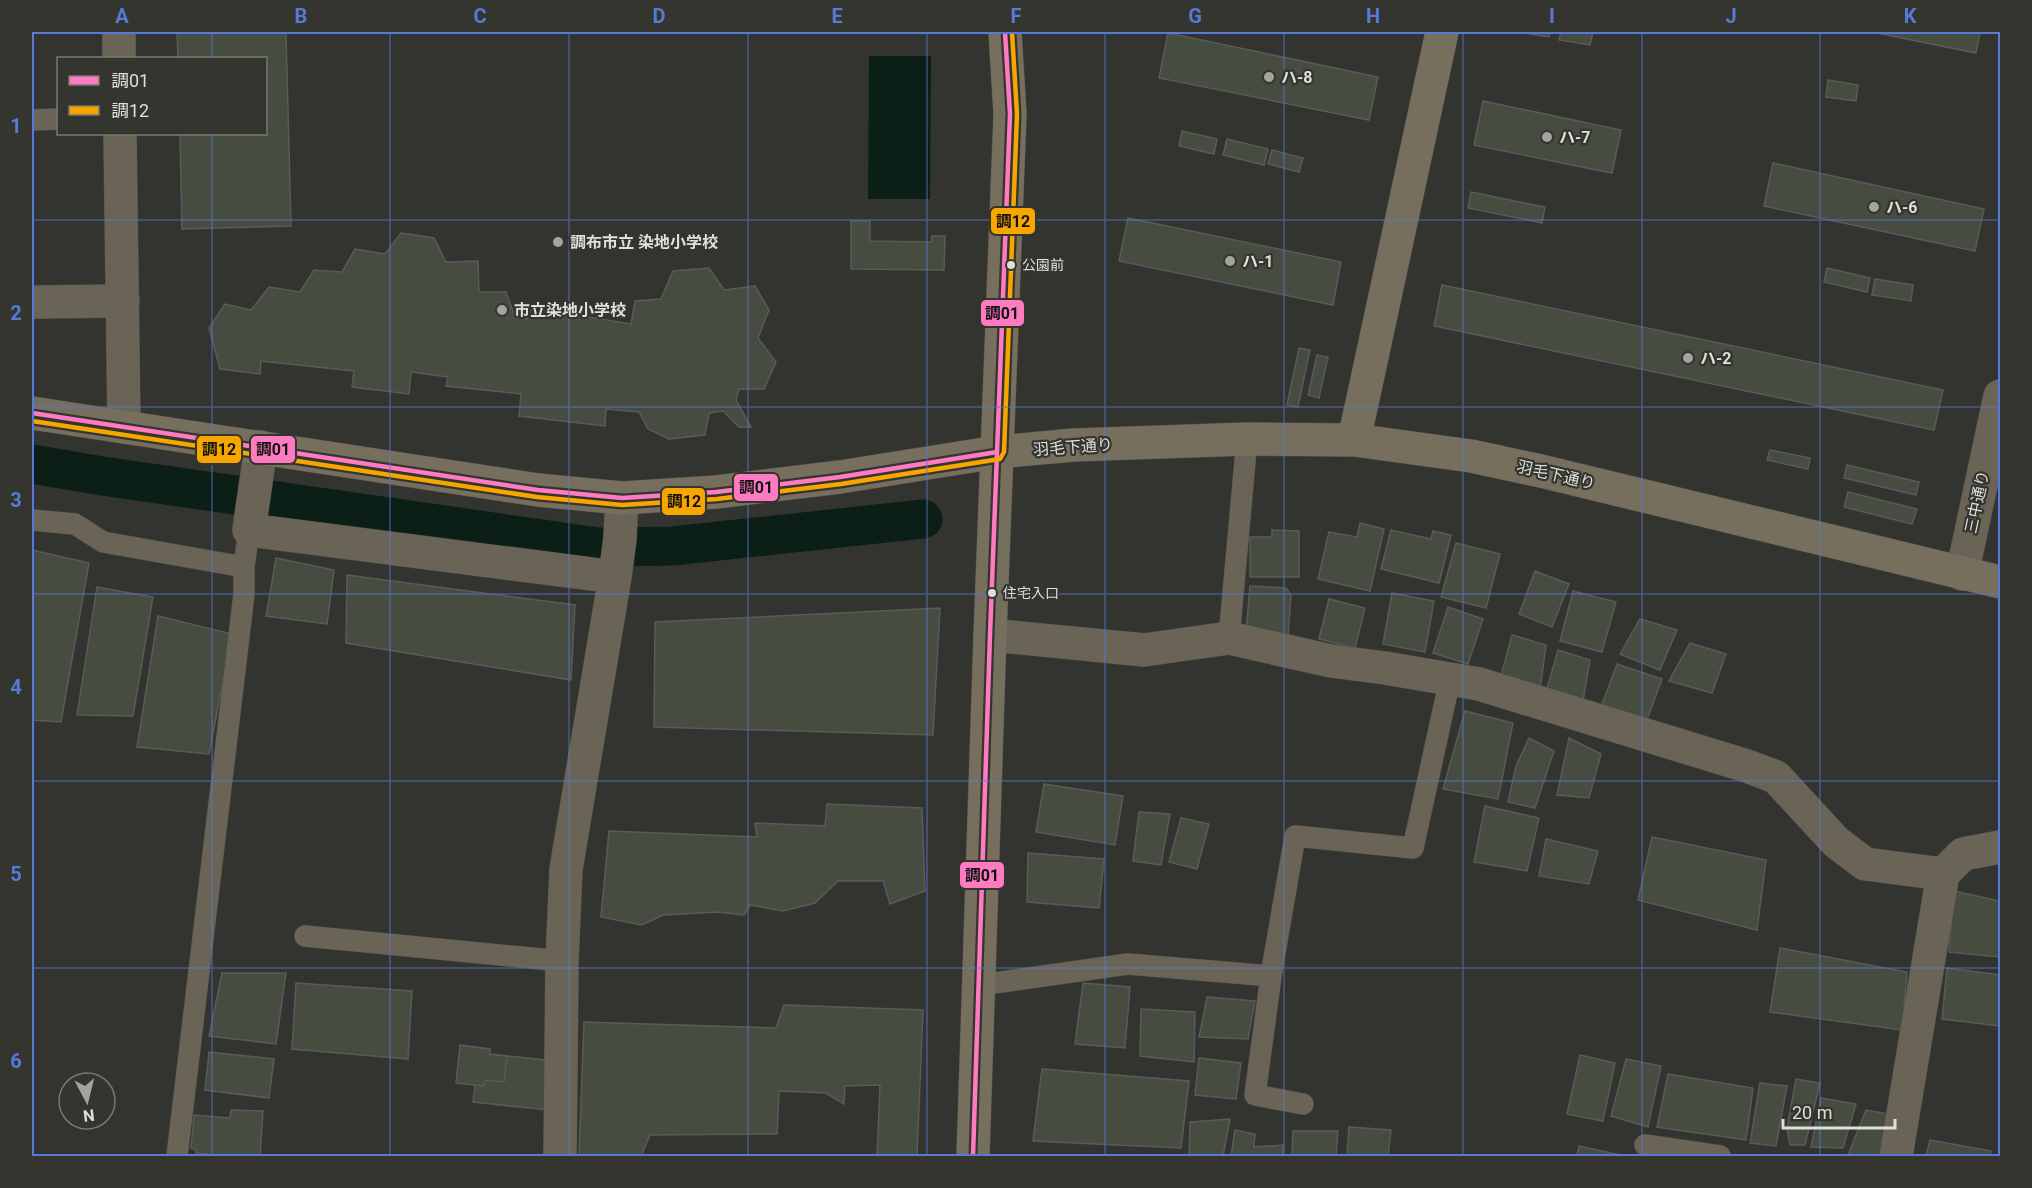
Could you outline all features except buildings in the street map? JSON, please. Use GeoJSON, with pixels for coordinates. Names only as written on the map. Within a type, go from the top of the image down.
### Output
{"type":"FeatureCollection","features":[{"type":"Feature","properties":{"kind":"street"},"geometry":{"type":"LineString","coordinates":[[119,32],[119,57]]}},
{"type":"Feature","properties":{"kind":"street"},"geometry":{"type":"LineString","coordinates":[[973,1156],[1010,114],[1005,32]]}},
{"type":"Feature","properties":{"kind":"street"},"geometry":{"type":"LineString","coordinates":[[1354,440],[1442,32]]}},
{"type":"Feature","properties":{"kind":"street"},"geometry":{"type":"LineString","coordinates":[[120,135],[124,427]]}},
{"type":"Feature","properties":{"kind":"street"},"geometry":{"type":"LineString","coordinates":[[32,302],[123,301]]}},
{"type":"Feature","properties":{"kind":"street","name":"三中通り"},"geometry":{"type":"LineString","coordinates":[[1962,574],[2001,396]]}},
{"type":"Feature","properties":{"kind":"street","name":"羽毛下通り"},"geometry":{"type":"LineString","coordinates":[[32,414],[538,490],[622,498],[738,489],[840,477],[998,452],[1247,438],[1354,440],[1470,456],[1542,471],[2001,582]]}},
{"type":"Feature","properties":{"kind":"street"},"geometry":{"type":"LineString","coordinates":[[261,447],[251,514],[615,574]]}},
{"type":"Feature","properties":{"kind":"street"},"geometry":{"type":"LineString","coordinates":[[560,1156],[562,961],[566,869],[615,574],[622,498]]}},
{"type":"Feature","properties":{"kind":"street"},"geometry":{"type":"LineString","coordinates":[[990,635],[1144,650],[1229,639],[1330,661],[1479,684],[1776,777],[1836,842],[1865,864],[1942,874]]}},
{"type":"Feature","properties":{"kind":"street"},"geometry":{"type":"LineString","coordinates":[[1896,1156],[1942,874],[1963,854],[2001,847]]}},
{"type":"Feature","properties":{"kind":"lane"},"geometry":{"type":"LineString","coordinates":[[32,120],[57,119]]}},
{"type":"Feature","properties":{"kind":"lane"},"geometry":{"type":"LineString","coordinates":[[1229,639],[1247,438]]}},
{"type":"Feature","properties":{"kind":"lane"},"geometry":{"type":"LineString","coordinates":[[177,1156],[244,594],[244,567],[251,514]]}},
{"type":"Feature","properties":{"kind":"lane"},"geometry":{"type":"LineString","coordinates":[[32,520],[75,524],[104,542],[244,567]]}},
{"type":"Feature","properties":{"kind":"lane"},"geometry":{"type":"LineString","coordinates":[[1302,1104],[1255,1095],[1271,975],[1295,836],[1413,848],[1450,679]]}},
{"type":"Feature","properties":{"kind":"lane"},"geometry":{"type":"LineString","coordinates":[[304,936],[562,961]]}},
{"type":"Feature","properties":{"kind":"lane"},"geometry":{"type":"LineString","coordinates":[[980,985],[1128,964],[1271,975]]}},
{"type":"Feature","properties":{"kind":"lane"},"geometry":{"type":"LineString","coordinates":[[1645,1145],[1720,1156]]}},
{"type":"Feature","properties":{"kind":"shaded area"},"geometry":{"type":"Polygon","coordinates":[[[869,56],[931,56],[930,199],[868,199],[869,56]]]}},
{"type":"Feature","properties":{"kind":"waterway"},"geometry":{"type":"LineString","coordinates":[[32,464],[598,547],[672,546],[923,519]]}},
{"type":"Feature","properties":{"kind":"transit line","name":"調01"},"geometry":{"type":"LineString","coordinates":[[973,1156],[1010,114],[1005,32]]}},
{"type":"Feature","properties":{"kind":"transit line","name":"調12"},"geometry":{"type":"LineString","coordinates":[[32,421],[537,497],[622,505],[717,499],[841,484],[1000,459],[1004,452],[1017,114],[1012,32]]}},
{"type":"Feature","properties":{"kind":"transit line","name":"調01"},"geometry":{"type":"LineString","coordinates":[[32,413],[538,490],[622,498],[716,492],[840,477],[997,452]]}},
{"type":"Feature","properties":{"kind":"place","name":"ハ-8"},"geometry":{"type":"Point","coordinates":[1269,77]}},
{"type":"Feature","properties":{"kind":"place","name":"ハ-7"},"geometry":{"type":"Point","coordinates":[1547,137]}},
{"type":"Feature","properties":{"kind":"place","name":"ハ-6"},"geometry":{"type":"Point","coordinates":[1874,207]}},
{"type":"Feature","properties":{"kind":"place","name":"調布市立 染地小学校"},"geometry":{"type":"Point","coordinates":[558,242]}},
{"type":"Feature","properties":{"kind":"place","name":"ハ-1"},"geometry":{"type":"Point","coordinates":[1230,261]}},
{"type":"Feature","properties":{"kind":"place","name":"公園前"},"geometry":{"type":"Point","coordinates":[1011,265]}},
{"type":"Feature","properties":{"kind":"place","name":"市立染地小学校"},"geometry":{"type":"Point","coordinates":[502,310]}},
{"type":"Feature","properties":{"kind":"place","name":"ハ-2"},"geometry":{"type":"Point","coordinates":[1688,358]}},
{"type":"Feature","properties":{"kind":"place","name":"住宅入口"},"geometry":{"type":"Point","coordinates":[992,593]}}]}
